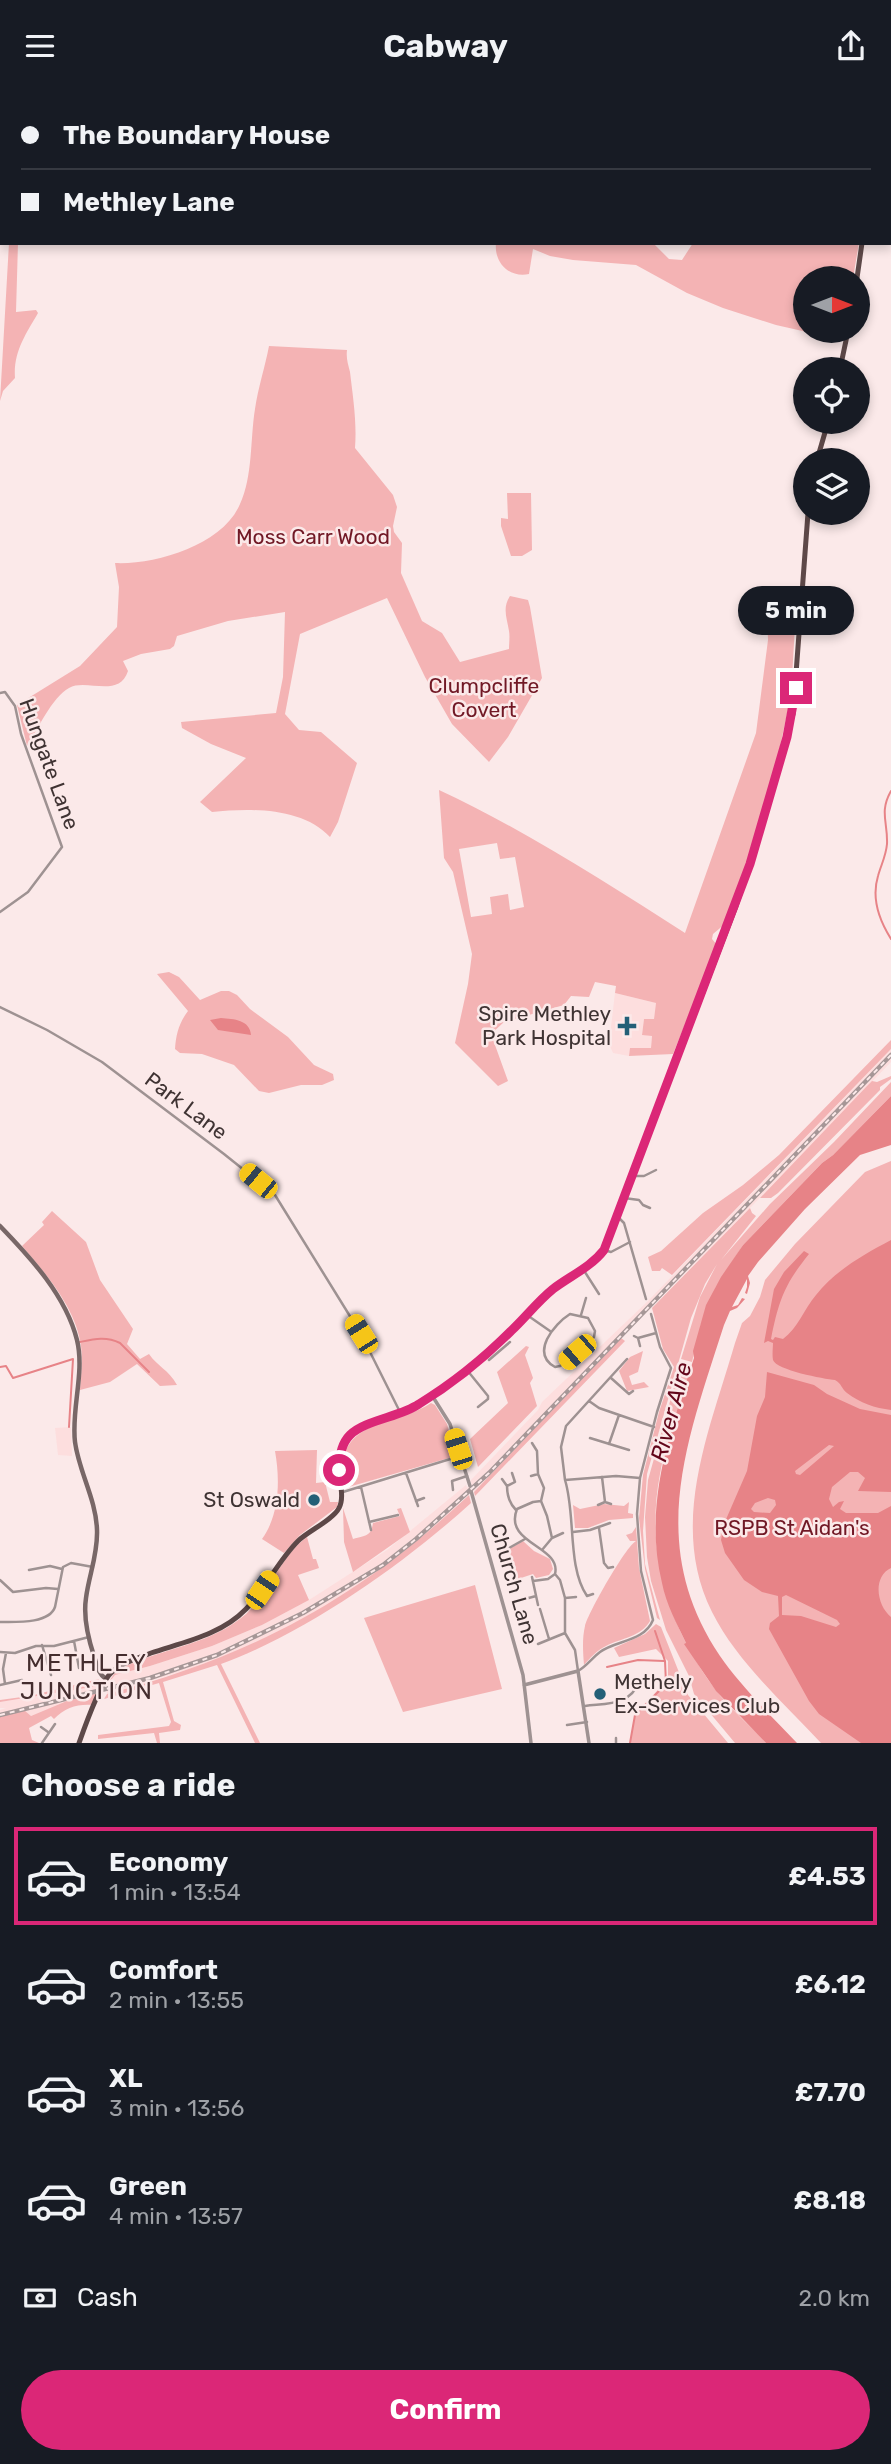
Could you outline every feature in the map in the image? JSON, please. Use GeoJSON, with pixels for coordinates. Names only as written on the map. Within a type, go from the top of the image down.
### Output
{"type":"FeatureCollection","features":[{"type":"Feature","properties":{"kind":"main road"},"geometry":{"type":"LineString","coordinates":[[859,266],[863,245]]}},
{"type":"Feature","properties":{"kind":"main road"},"geometry":{"type":"LineString","coordinates":[[79,1743],[106,1679],[124,1664],[212,1633],[239,1616],[299,1540],[338,1510],[341,1503],[340,1455],[349,1437],[360,1428],[401,1414],[496,1350],[554,1289],[599,1257],[604,1250],[736,906],[787,737],[796,688],[807,525]]}},
{"type":"Feature","properties":{"kind":"main road"},"geometry":{"type":"LineString","coordinates":[[0,1226],[56,1294],[76,1339],[79,1356],[74,1432],[95,1513],[97,1533],[85,1605],[89,1637],[99,1671],[106,1679]]}},
{"type":"Feature","properties":{"kind":"street","name":"Hungate Lane"},"geometry":{"type":"LineString","coordinates":[[0,693],[5,692],[15,706],[21,734],[62,847],[28,892],[0,912]]}},
{"type":"Feature","properties":{"kind":"street","name":"Park Lane"},"geometry":{"type":"LineString","coordinates":[[0,1007],[102,1062],[275,1195],[361,1334],[401,1414]]}},
{"type":"Feature","properties":{"kind":"street"},"geometry":{"type":"LineString","coordinates":[[632,1176],[644,1176],[656,1170]]}},
{"type":"Feature","properties":{"kind":"street"},"geometry":{"type":"LineString","coordinates":[[624,1198],[641,1200],[643,1205],[650,1207]]}},
{"type":"Feature","properties":{"kind":"street"},"geometry":{"type":"LineString","coordinates":[[617,1216],[624,1223],[646,1299]]}},
{"type":"Feature","properties":{"kind":"street"},"geometry":{"type":"LineString","coordinates":[[604,1250],[611,1252],[630,1242]]}},
{"type":"Feature","properties":{"kind":"street"},"geometry":{"type":"LineString","coordinates":[[583,1269],[599,1294]]}},
{"type":"Feature","properties":{"kind":"street"},"geometry":{"type":"LineString","coordinates":[[581,1315],[586,1298]]}},
{"type":"Feature","properties":{"kind":"street"},"geometry":{"type":"LineString","coordinates":[[570,1314],[588,1318],[595,1331],[594,1337],[560,1366],[555,1367],[550,1364],[545,1351],[550,1331],[570,1314]]}},
{"type":"Feature","properties":{"kind":"street"},"geometry":{"type":"LineString","coordinates":[[524,1685],[578,1671],[603,1650],[633,1638],[649,1628],[653,1622],[640,1564],[636,1517],[640,1478],[671,1368],[660,1347],[651,1314]]}},
{"type":"Feature","properties":{"kind":"street"},"geometry":{"type":"LineString","coordinates":[[527,1315],[550,1331]]}},
{"type":"Feature","properties":{"kind":"street"},"geometry":{"type":"LineString","coordinates":[[640,1346],[636,1337],[656,1333]]}},
{"type":"Feature","properties":{"kind":"street"},"geometry":{"type":"LineString","coordinates":[[489,1360],[496,1350],[510,1342]]}},
{"type":"Feature","properties":{"kind":"street"},"geometry":{"type":"LineString","coordinates":[[593,1594],[587,1596],[580,1581],[561,1447],[563,1432],[572,1418],[627,1359]]}},
{"type":"Feature","properties":{"kind":"street"},"geometry":{"type":"LineString","coordinates":[[467,1369],[488,1396],[478,1407]]}},
{"type":"Feature","properties":{"kind":"street"},"geometry":{"type":"LineString","coordinates":[[611,1378],[629,1394],[633,1391]]}},
{"type":"Feature","properties":{"kind":"street","name":"Church Lane"},"geometry":{"type":"LineString","coordinates":[[432,1395],[450,1424],[467,1476],[524,1685],[531,1743]]}},
{"type":"Feature","properties":{"kind":"street"},"geometry":{"type":"LineString","coordinates":[[589,1401],[599,1408],[654,1427]]}},
{"type":"Feature","properties":{"kind":"street"},"geometry":{"type":"LineString","coordinates":[[609,1444],[619,1415]]}},
{"type":"Feature","properties":{"kind":"street"},"geometry":{"type":"LineString","coordinates":[[590,1438],[629,1450]]}},
{"type":"Feature","properties":{"kind":"street"},"geometry":{"type":"LineString","coordinates":[[532,1443],[540,1450],[538,1474],[544,1483],[541,1501],[552,1538]]}},
{"type":"Feature","properties":{"kind":"street"},"geometry":{"type":"LineString","coordinates":[[340,1492],[460,1456]]}},
{"type":"Feature","properties":{"kind":"street"},"geometry":{"type":"LineString","coordinates":[[406,1473],[418,1506]]}},
{"type":"Feature","properties":{"kind":"street"},"geometry":{"type":"LineString","coordinates":[[508,1486],[517,1481],[512,1473]]}},
{"type":"Feature","properties":{"kind":"street"},"geometry":{"type":"LineString","coordinates":[[531,1475],[538,1474]]}},
{"type":"Feature","properties":{"kind":"street"},"geometry":{"type":"LineString","coordinates":[[453,1490],[452,1481],[467,1476]]}},
{"type":"Feature","properties":{"kind":"street"},"geometry":{"type":"LineString","coordinates":[[567,1480],[626,1476],[640,1478]]}},
{"type":"Feature","properties":{"kind":"street"},"geometry":{"type":"LineString","coordinates":[[602,1477],[605,1501]]}},
{"type":"Feature","properties":{"kind":"street"},"geometry":{"type":"LineString","coordinates":[[502,1479],[508,1486],[511,1506],[516,1510],[517,1524],[524,1539],[551,1556],[557,1567],[555,1574],[548,1579],[533,1579],[549,1639]]}},
{"type":"Feature","properties":{"kind":"street"},"geometry":{"type":"LineString","coordinates":[[361,1487],[371,1530]]}},
{"type":"Feature","properties":{"kind":"street"},"geometry":{"type":"LineString","coordinates":[[416,1501],[424,1498]]}},
{"type":"Feature","properties":{"kind":"street"},"geometry":{"type":"LineString","coordinates":[[516,1510],[541,1501]]}},
{"type":"Feature","properties":{"kind":"street"},"geometry":{"type":"LineString","coordinates":[[605,1501],[611,1504]]}},
{"type":"Feature","properties":{"kind":"street"},"geometry":{"type":"LineString","coordinates":[[598,1505],[605,1501]]}},
{"type":"Feature","properties":{"kind":"street"},"geometry":{"type":"LineString","coordinates":[[369,1522],[398,1515]]}},
{"type":"Feature","properties":{"kind":"street"},"geometry":{"type":"LineString","coordinates":[[573,1532],[599,1528],[610,1523]]}},
{"type":"Feature","properties":{"kind":"street"},"geometry":{"type":"LineString","coordinates":[[599,1528],[604,1563],[608,1568],[607,1576]]}},
{"type":"Feature","properties":{"kind":"street"},"geometry":{"type":"LineString","coordinates":[[541,1551],[552,1538],[563,1533]]}},
{"type":"Feature","properties":{"kind":"street"},"geometry":{"type":"LineString","coordinates":[[509,1548],[524,1539]]}},
{"type":"Feature","properties":{"kind":"street"},"geometry":{"type":"LineString","coordinates":[[0,1622],[48,1616],[53,1613],[55,1607],[62,1569],[71,1563],[93,1567]]}},
{"type":"Feature","properties":{"kind":"street"},"geometry":{"type":"LineString","coordinates":[[29,1570],[50,1566],[62,1569]]}},
{"type":"Feature","properties":{"kind":"street"},"geometry":{"type":"LineString","coordinates":[[608,1568],[613,1567]]}},
{"type":"Feature","properties":{"kind":"street"},"geometry":{"type":"LineString","coordinates":[[555,1574],[560,1580],[565,1598],[565,1633],[575,1650],[589,1743]]}},
{"type":"Feature","properties":{"kind":"street"},"geometry":{"type":"LineString","coordinates":[[0,1580],[13,1592],[58,1589]]}},
{"type":"Feature","properties":{"kind":"street"},"geometry":{"type":"LineString","coordinates":[[525,1599],[536,1596]]}},
{"type":"Feature","properties":{"kind":"street"},"geometry":{"type":"LineString","coordinates":[[565,1598],[576,1597]]}},
{"type":"Feature","properties":{"kind":"street"},"geometry":{"type":"LineString","coordinates":[[540,1609],[546,1612]]}},
{"type":"Feature","properties":{"kind":"street"},"geometry":{"type":"LineString","coordinates":[[538,1644],[565,1633]]}},
{"type":"Feature","properties":{"kind":"street"},"geometry":{"type":"LineString","coordinates":[[0,1652],[15,1653],[42,1645],[54,1646],[89,1637]]}},
{"type":"Feature","properties":{"kind":"street"},"geometry":{"type":"LineString","coordinates":[[74,1641],[79,1668]]}},
{"type":"Feature","properties":{"kind":"street"},"geometry":{"type":"LineString","coordinates":[[42,1645],[51,1675]]}},
{"type":"Feature","properties":{"kind":"street"},"geometry":{"type":"LineString","coordinates":[[5,1653],[5,1684]]}},
{"type":"Feature","properties":{"kind":"street"},"geometry":{"type":"LineString","coordinates":[[0,1685],[22,1680]]}},
{"type":"Feature","properties":{"kind":"street"},"geometry":{"type":"LineString","coordinates":[[585,1706],[626,1699],[634,1694],[640,1681]]}},
{"type":"Feature","properties":{"kind":"street"},"geometry":{"type":"LineString","coordinates":[[567,1725],[587,1722]]}},
{"type":"Feature","properties":{"kind":"street"},"geometry":{"type":"LineString","coordinates":[[42,1743],[55,1724]]}},
{"type":"Feature","properties":{"kind":"street"},"geometry":{"type":"LineString","coordinates":[[41,1727],[48,1732]]}},
{"type":"Feature","properties":{"kind":"shaded area","name":"Spire Methley Park Hospital"},"geometry":{"type":"Polygon","coordinates":[[[615,993],[656,1003],[654,1020],[644,1019],[642,1034],[652,1036],[651,1048],[631,1048],[629,1056],[613,1053],[609,1044],[615,993]]]}},
{"type":"Feature","properties":{"kind":"shaded area"},"geometry":{"type":"Polygon","coordinates":[[[221,1018],[244,1023],[251,1035],[218,1030],[210,1020],[221,1018]]]}},
{"type":"Feature","properties":{"kind":"shaded area"},"geometry":{"type":"Polygon","coordinates":[[[891,1049],[891,1062],[474,1492],[473,1489],[433,1530],[333,1602],[286,1628],[212,1662],[107,1694],[106,1686],[115,1675],[212,1646],[262,1625],[309,1600],[387,1550],[466,1485],[467,1488],[472,1484],[470,1481],[538,1410],[542,1402],[648,1301],[891,1049]]]}},
{"type":"Feature","properties":{"kind":"shaded area"},"geometry":{"type":"Polygon","coordinates":[[[891,1096],[891,1145],[860,1155],[805,1209],[748,1276],[750,1283],[747,1294],[747,1279],[732,1307],[738,1305],[742,1298],[745,1299],[737,1308],[730,1311],[724,1325],[687,1451],[680,1492],[679,1533],[684,1573],[697,1614],[720,1656],[746,1689],[797,1743],[766,1743],[716,1691],[684,1644],[686,1643],[669,1606],[657,1554],[657,1497],[662,1469],[694,1358],[693,1351],[706,1305],[721,1277],[743,1245],[891,1096]]]}},
{"type":"Feature","properties":{"kind":"shaded area"},"geometry":{"type":"Polygon","coordinates":[[[891,1240],[891,1410],[857,1400],[835,1380],[801,1373],[776,1364],[773,1360],[773,1343],[764,1343],[774,1289],[784,1272],[804,1251],[809,1254],[784,1293],[774,1325],[773,1340],[775,1337],[783,1339],[788,1335],[812,1300],[832,1278],[860,1257],[891,1240]]]}},
{"type":"Feature","properties":{"kind":"shaded area"},"geometry":{"type":"Polygon","coordinates":[[[767,1372],[814,1385],[860,1409],[891,1415],[891,1492],[858,1491],[865,1478],[858,1472],[850,1472],[832,1487],[829,1499],[833,1507],[844,1501],[840,1509],[846,1513],[878,1513],[891,1506],[891,1568],[881,1578],[879,1592],[882,1606],[891,1617],[891,1743],[861,1743],[819,1714],[769,1629],[770,1623],[779,1616],[778,1596],[762,1592],[744,1580],[725,1553],[721,1540],[724,1524],[747,1471],[757,1416],[765,1397],[767,1372]],[[829,1445],[795,1471],[796,1474],[800,1475],[834,1446],[829,1445]],[[768,1498],[755,1503],[751,1509],[754,1512],[770,1513],[776,1505],[775,1500],[768,1498]],[[786,1595],[782,1597],[782,1615],[801,1616],[836,1627],[840,1624],[837,1620],[786,1595]]]}},
{"type":"Feature","properties":{"kind":"shaded area"},"geometry":{"type":"Polygon","coordinates":[[[71,1427],[72,1456],[58,1455],[55,1428],[71,1427]]]}},
{"type":"Feature","properties":{"kind":"shaded area"},"geometry":{"type":"Polygon","coordinates":[[[98,1686],[97,1693],[31,1716],[24,1710],[0,1717],[0,1710],[6,1708],[0,1708],[0,1702],[98,1686]]]}},
{"type":"Feature","properties":{"kind":"green space"},"geometry":{"type":"Polygon","coordinates":[[[9,245],[18,245],[16,312],[36,310],[38,313],[18,352],[15,378],[3,391],[0,401],[9,245]]]}},
{"type":"Feature","properties":{"kind":"green space"},"geometry":{"type":"Polygon","coordinates":[[[496,245],[655,245],[669,259],[682,260],[692,245],[859,245],[855,266],[793,266],[793,329],[723,308],[687,293],[636,265],[573,260],[550,256],[533,249],[529,274],[522,275],[509,271],[500,263],[496,245]]]}},
{"type":"Feature","properties":{"kind":"green space","name":"Moss Carr Wood"},"geometry":{"type":"Polygon","coordinates":[[[269,346],[347,350],[355,448],[393,495],[397,507],[394,532],[402,543],[401,573],[422,621],[442,633],[460,662],[509,649],[506,605],[510,596],[528,600],[542,678],[508,737],[489,762],[452,724],[425,677],[387,598],[300,634],[285,714],[299,730],[321,732],[357,763],[338,822],[330,837],[318,827],[290,815],[258,810],[212,812],[200,802],[246,758],[211,744],[182,728],[181,722],[276,713],[283,677],[285,612],[228,621],[177,636],[170,649],[141,654],[123,661],[128,671],[124,679],[117,684],[69,688],[51,706],[27,746],[17,705],[80,666],[117,627],[119,587],[115,563],[149,560],[186,550],[219,531],[231,518],[240,504],[247,482],[255,409],[269,346]]]}},
{"type":"Feature","properties":{"kind":"green space"},"geometry":{"type":"Polygon","coordinates":[[[507,493],[531,493],[532,550],[522,556],[511,556],[501,526],[501,518],[508,519],[507,493]]]}},
{"type":"Feature","properties":{"kind":"green space"},"geometry":{"type":"Polygon","coordinates":[[[767,608],[796,608],[791,695],[778,756],[743,878],[726,923],[713,934],[712,939],[717,945],[673,1054],[629,1056],[630,1048],[651,1048],[652,1036],[642,1035],[644,1019],[654,1019],[656,1003],[615,993],[616,986],[595,982],[589,997],[571,996],[564,1005],[504,1022],[491,1034],[508,1081],[498,1086],[455,1043],[472,954],[453,872],[444,858],[439,790],[534,839],[685,933],[756,733],[768,640],[767,608]],[[497,843],[459,849],[471,917],[492,914],[490,897],[508,894],[510,910],[524,907],[515,857],[500,859],[497,843]]]}},
{"type":"Feature","properties":{"kind":"green space"},"geometry":{"type":"Polygon","coordinates":[[[169,972],[179,977],[200,1000],[221,991],[237,995],[250,1009],[288,1037],[314,1065],[333,1074],[334,1080],[322,1085],[301,1085],[269,1093],[259,1091],[234,1065],[202,1054],[180,1053],[175,1049],[176,1038],[188,1011],[157,974],[169,972]]]}},
{"type":"Feature","properties":{"kind":"green space"},"geometry":{"type":"Polygon","coordinates":[[[891,1040],[891,1049],[672,1275],[662,1268],[660,1271],[652,1271],[648,1257],[661,1251],[703,1213],[779,1155],[891,1040]]]}},
{"type":"Feature","properties":{"kind":"green space"},"geometry":{"type":"Polygon","coordinates":[[[891,1076],[778,1193],[771,1198],[760,1198],[872,1081],[877,1082],[891,1076]]]}},
{"type":"Feature","properties":{"kind":"green space"},"geometry":{"type":"Polygon","coordinates":[[[891,1082],[891,1096],[743,1245],[716,1287],[701,1324],[692,1362],[681,1359],[700,1297],[717,1264],[705,1284],[691,1318],[647,1474],[643,1531],[645,1564],[660,1620],[657,1618],[645,1569],[639,1518],[643,1475],[674,1367],[663,1349],[652,1308],[750,1208],[756,1216],[721,1260],[770,1204],[891,1082]]]}},
{"type":"Feature","properties":{"kind":"green space","name":"RSPB St Aidan's"},"geometry":{"type":"Polygon","coordinates":[[[891,1161],[891,1743],[821,1743],[748,1665],[712,1612],[699,1579],[693,1511],[705,1443],[735,1343],[742,1323],[750,1316],[760,1297],[765,1280],[795,1244],[865,1172],[891,1161]]]}},
{"type":"Feature","properties":{"kind":"green space"},"geometry":{"type":"Polygon","coordinates":[[[52,1211],[86,1242],[100,1280],[133,1329],[127,1344],[140,1359],[149,1354],[177,1385],[160,1386],[137,1364],[110,1382],[80,1390],[82,1351],[73,1318],[59,1292],[22,1246],[44,1225],[42,1222],[52,1211]]]}},
{"type":"Feature","properties":{"kind":"green space"},"geometry":{"type":"Polygon","coordinates":[[[621,1338],[625,1341],[475,1496],[474,1492],[621,1338]]]}},
{"type":"Feature","properties":{"kind":"green space"},"geometry":{"type":"Polygon","coordinates":[[[526,1346],[529,1347],[525,1355],[533,1378],[530,1383],[537,1406],[478,1467],[470,1439],[508,1403],[497,1372],[526,1346]]]}},
{"type":"Feature","properties":{"kind":"green space"},"geometry":{"type":"Polygon","coordinates":[[[643,1351],[638,1372],[629,1376],[632,1385],[644,1382],[649,1387],[627,1391],[619,1371],[630,1357],[643,1351]]]}},
{"type":"Feature","properties":{"kind":"green space"},"geometry":{"type":"Polygon","coordinates":[[[681,1362],[691,1366],[666,1447],[656,1503],[658,1560],[664,1587],[684,1640],[699,1665],[721,1696],[766,1743],[735,1743],[694,1694],[689,1676],[666,1630],[651,1581],[645,1517],[648,1480],[681,1362]]]}},
{"type":"Feature","properties":{"kind":"green space"},"geometry":{"type":"Polygon","coordinates":[[[431,1403],[447,1424],[456,1456],[345,1488],[343,1461],[348,1447],[356,1437],[366,1429],[431,1403]]]}},
{"type":"Feature","properties":{"kind":"green space"},"geometry":{"type":"Polygon","coordinates":[[[317,1450],[316,1483],[325,1482],[330,1502],[338,1502],[337,1507],[300,1535],[284,1553],[262,1539],[272,1519],[277,1496],[275,1451],[317,1450]]]}},
{"type":"Feature","properties":{"kind":"green space"},"geometry":{"type":"Polygon","coordinates":[[[469,1495],[471,1503],[445,1526],[353,1595],[286,1634],[221,1664],[260,1743],[255,1743],[217,1665],[163,1682],[174,1721],[181,1725],[180,1730],[159,1733],[160,1743],[157,1743],[154,1733],[98,1739],[98,1735],[169,1726],[171,1722],[159,1683],[104,1699],[107,1694],[209,1662],[302,1619],[387,1564],[469,1495]]]}},
{"type":"Feature","properties":{"kind":"green space"},"geometry":{"type":"Polygon","coordinates":[[[629,1502],[628,1513],[633,1514],[633,1518],[609,1520],[588,1528],[575,1528],[573,1505],[580,1509],[604,1504],[624,1506],[629,1502]]]}},
{"type":"Feature","properties":{"kind":"green space"},"geometry":{"type":"Polygon","coordinates":[[[343,1508],[353,1539],[368,1534],[373,1523],[400,1516],[397,1509],[401,1508],[410,1532],[353,1572],[344,1542],[343,1508]]]}},
{"type":"Feature","properties":{"kind":"green space"},"geometry":{"type":"Polygon","coordinates":[[[636,1527],[639,1568],[650,1621],[636,1634],[600,1650],[584,1665],[585,1626],[616,1567],[636,1541],[630,1541],[626,1535],[632,1533],[636,1527]]]}},
{"type":"Feature","properties":{"kind":"green space"},"geometry":{"type":"Polygon","coordinates":[[[307,1537],[313,1559],[316,1559],[319,1568],[298,1575],[309,1600],[262,1625],[212,1646],[115,1675],[106,1686],[114,1674],[126,1666],[203,1639],[233,1624],[254,1605],[289,1554],[307,1537]]]}},
{"type":"Feature","properties":{"kind":"green space"},"geometry":{"type":"Polygon","coordinates":[[[523,1541],[534,1551],[550,1559],[553,1569],[549,1575],[536,1578],[533,1574],[518,1579],[509,1549],[523,1541]]]}},
{"type":"Feature","properties":{"kind":"green space"},"geometry":{"type":"Polygon","coordinates":[[[475,1585],[502,1689],[403,1712],[364,1618],[475,1585]]]}},
{"type":"Feature","properties":{"kind":"green space"},"geometry":{"type":"Polygon","coordinates":[[[656,1624],[661,1627],[688,1695],[728,1743],[630,1743],[635,1715],[668,1679],[668,1661],[656,1649],[619,1657],[614,1648],[645,1634],[656,1624]]]}},
{"type":"Feature","properties":{"kind":"green space"},"geometry":{"type":"Polygon","coordinates":[[[99,1679],[98,1686],[0,1702],[0,1700],[29,1696],[99,1679]]]}},
{"type":"Feature","properties":{"kind":"green space"},"geometry":{"type":"Polygon","coordinates":[[[97,1693],[92,1705],[72,1707],[54,1719],[51,1716],[29,1728],[32,1740],[39,1743],[0,1743],[0,1717],[24,1710],[31,1716],[67,1701],[97,1693]]]}},
{"type":"Feature","properties":{"kind":"waterway"},"geometry":{"type":"LineString","coordinates":[[891,791],[885,805],[886,848],[875,893],[880,917],[891,939]]}},
{"type":"Feature","properties":{"kind":"waterway"},"geometry":{"type":"LineString","coordinates":[[80,1342],[105,1339],[120,1343],[149,1372]]}},
{"type":"Feature","properties":{"kind":"waterway"},"geometry":{"type":"LineString","coordinates":[[0,1367],[6,1366],[13,1378],[73,1359],[69,1427]]}},
{"type":"Feature","properties":{"kind":"waterway"},"geometry":{"type":"LineString","coordinates":[[630,1743],[635,1715],[666,1684],[665,1661],[655,1631]]}},
{"type":"Feature","properties":{"kind":"waterway"},"geometry":{"type":"LineString","coordinates":[[607,1667],[638,1660],[664,1661]]}},
{"type":"Feature","properties":{"kind":"railway"},"geometry":{"type":"LineString","coordinates":[[0,1715],[150,1678],[217,1655],[303,1613],[383,1565],[489,1473],[891,1055]]}},
{"type":"Feature","properties":{"kind":"place","name":"Spire Methley Park Hospital"},"geometry":{"type":"Point","coordinates":[627,1026]}},
{"type":"Feature","properties":{"kind":"place","name":"St Oswald"},"geometry":{"type":"Point","coordinates":[314,1500]}},
{"type":"Feature","properties":{"kind":"place","name":"Methely Ex-Services Club"},"geometry":{"type":"Point","coordinates":[600,1694]}},
{"type":"Feature","properties":{"kind":"district","name":"METHLEY JUNCTION"},"geometry":{"type":"Point","coordinates":[87,1677]}},
{"type":"Feature","properties":{"kind":"route"},"geometry":{"type":"LineString","coordinates":[[339,1470],[345,1441],[355,1431],[420,1404],[498,1344],[534,1306],[599,1257],[604,1250],[736,906],[787,737],[796,688]]}},
{"type":"Feature","properties":{"kind":"park label","name":"Clumpcliffe Covert"},"geometry":{"type":"Point","coordinates":[484,698]}},
{"type":"Feature","properties":{"kind":"water label","name":"River Aire"},"geometry":{"type":"Point","coordinates":[671,1412]}}]}
